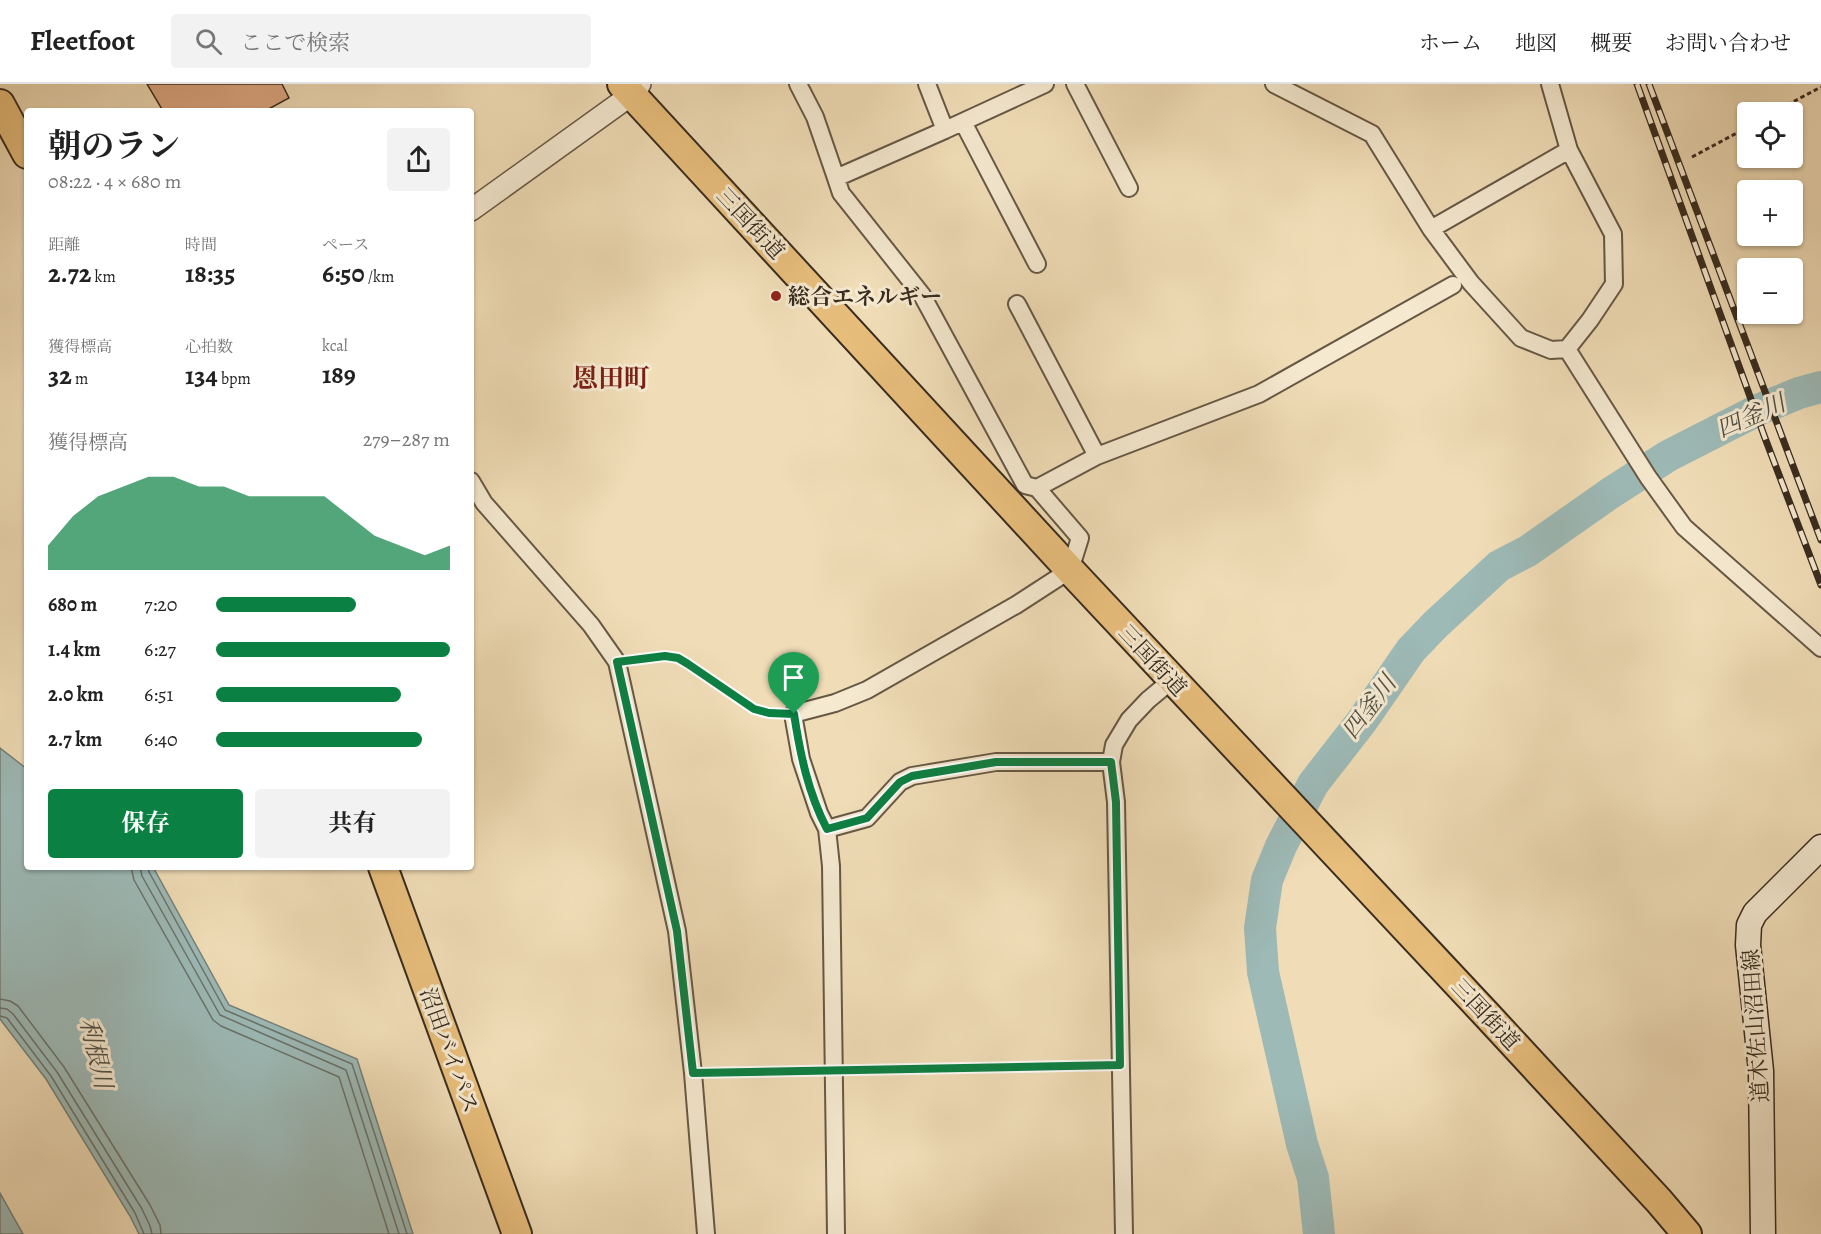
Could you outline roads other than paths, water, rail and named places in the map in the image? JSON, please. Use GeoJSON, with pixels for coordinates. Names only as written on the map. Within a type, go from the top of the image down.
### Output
{"type":"FeatureCollection","features":[{"type":"Feature","properties":{"kind":"highway","name":"三国街道"},"geometry":{"type":"LineString","coordinates":[[631,88],[741,212],[1070,570],[1659,1201],[1687,1234]]}},
{"type":"Feature","properties":{"kind":"highway"},"geometry":{"type":"LineString","coordinates":[[0,104],[24,148]]}},
{"type":"Feature","properties":{"kind":"highway","name":"沼田バイパス"},"geometry":{"type":"LineString","coordinates":[[384,870],[517,1234]]}},
{"type":"Feature","properties":{"kind":"main road","name":"道木佐山沼田線"},"geometry":{"type":"LineString","coordinates":[[1763,1234],[1761,1071],[1748,945],[1749,925],[1755,912],[1821,847]]}},
{"type":"Feature","properties":{"kind":"street"},"geometry":{"type":"LineString","coordinates":[[798,84],[815,117],[841,193],[922,295],[1025,485],[1037,488],[1080,538],[1070,570],[1016,605],[867,690],[835,703],[794,714],[801,759],[819,813],[827,829],[831,866],[836,1234]]}},
{"type":"Feature","properties":{"kind":"street"},"geometry":{"type":"LineString","coordinates":[[927,84],[945,130]]}},
{"type":"Feature","properties":{"kind":"street"},"geometry":{"type":"LineString","coordinates":[[836,178],[1045,84]]}},
{"type":"Feature","properties":{"kind":"street"},"geometry":{"type":"LineString","coordinates":[[1076,84],[1129,188]]}},
{"type":"Feature","properties":{"kind":"street"},"geometry":{"type":"LineString","coordinates":[[1274,84],[1372,134],[1431,229],[1471,283],[1521,338],[1551,350],[1567,349],[1614,284],[1613,234],[1569,150],[1550,84]]}},
{"type":"Feature","properties":{"kind":"street"},"geometry":{"type":"LineString","coordinates":[[474,208],[631,88]]}},
{"type":"Feature","properties":{"kind":"street"},"geometry":{"type":"LineString","coordinates":[[963,122],[1037,264]]}},
{"type":"Feature","properties":{"kind":"street"},"geometry":{"type":"LineString","coordinates":[[1431,229],[1569,150]]}},
{"type":"Feature","properties":{"kind":"street"},"geometry":{"type":"LineString","coordinates":[[1037,488],[1097,456],[1259,394],[1453,285]]}},
{"type":"Feature","properties":{"kind":"street"},"geometry":{"type":"LineString","coordinates":[[1017,304],[1097,456]]}},
{"type":"Feature","properties":{"kind":"street"},"geometry":{"type":"LineString","coordinates":[[1567,349],[1648,477],[1684,528],[1821,648]]}},
{"type":"Feature","properties":{"kind":"street"},"geometry":{"type":"LineString","coordinates":[[474,486],[484,503],[591,626],[617,662],[677,931],[693,1073],[706,1234]]}},
{"type":"Feature","properties":{"kind":"street"},"geometry":{"type":"LineString","coordinates":[[1124,1234],[1116,802],[1111,762],[1114,745],[1129,720],[1172,680]]}},
{"type":"Feature","properties":{"kind":"street"},"geometry":{"type":"LineString","coordinates":[[827,829],[867,818],[900,782],[912,776],[996,762],[1111,762]]}},
{"type":"Feature","properties":{"kind":"water","name":"利根川"},"geometry":{"type":"Polygon","coordinates":[[[0,748],[24,767],[24,870],[155,870],[229,1005],[357,1059],[413,1234],[139,1234],[46,1079],[0,1019],[0,748]]]}},
{"type":"Feature","properties":{"kind":"water"},"geometry":{"type":"Polygon","coordinates":[[[0,1193],[23,1234],[0,1234],[0,1193]]]}},
{"type":"Feature","properties":{"kind":"waterway","name":"四釜川"},"geometry":{"type":"LineString","coordinates":[[1319,1234],[1313,1178],[1302,1144],[1263,972],[1260,928],[1267,880],[1281,846],[1313,784],[1362,721],[1411,650],[1499,566],[1528,551],[1668,456],[1760,409],[1799,393],[1821,387]]}},
{"type":"Feature","properties":{"kind":"railway"},"geometry":{"type":"LineString","coordinates":[[1637,84],[1765,438],[1821,585]]}},
{"type":"Feature","properties":{"kind":"railway"},"geometry":{"type":"LineString","coordinates":[[1649,84],[1821,540]]}},
{"type":"Feature","properties":{"kind":"place","name":"総合エネルギー"},"geometry":{"type":"Point","coordinates":[776,296]}},
{"type":"Feature","properties":{"kind":"district","name":"恩田町"},"geometry":{"type":"Point","coordinates":[611,378]}}]}
